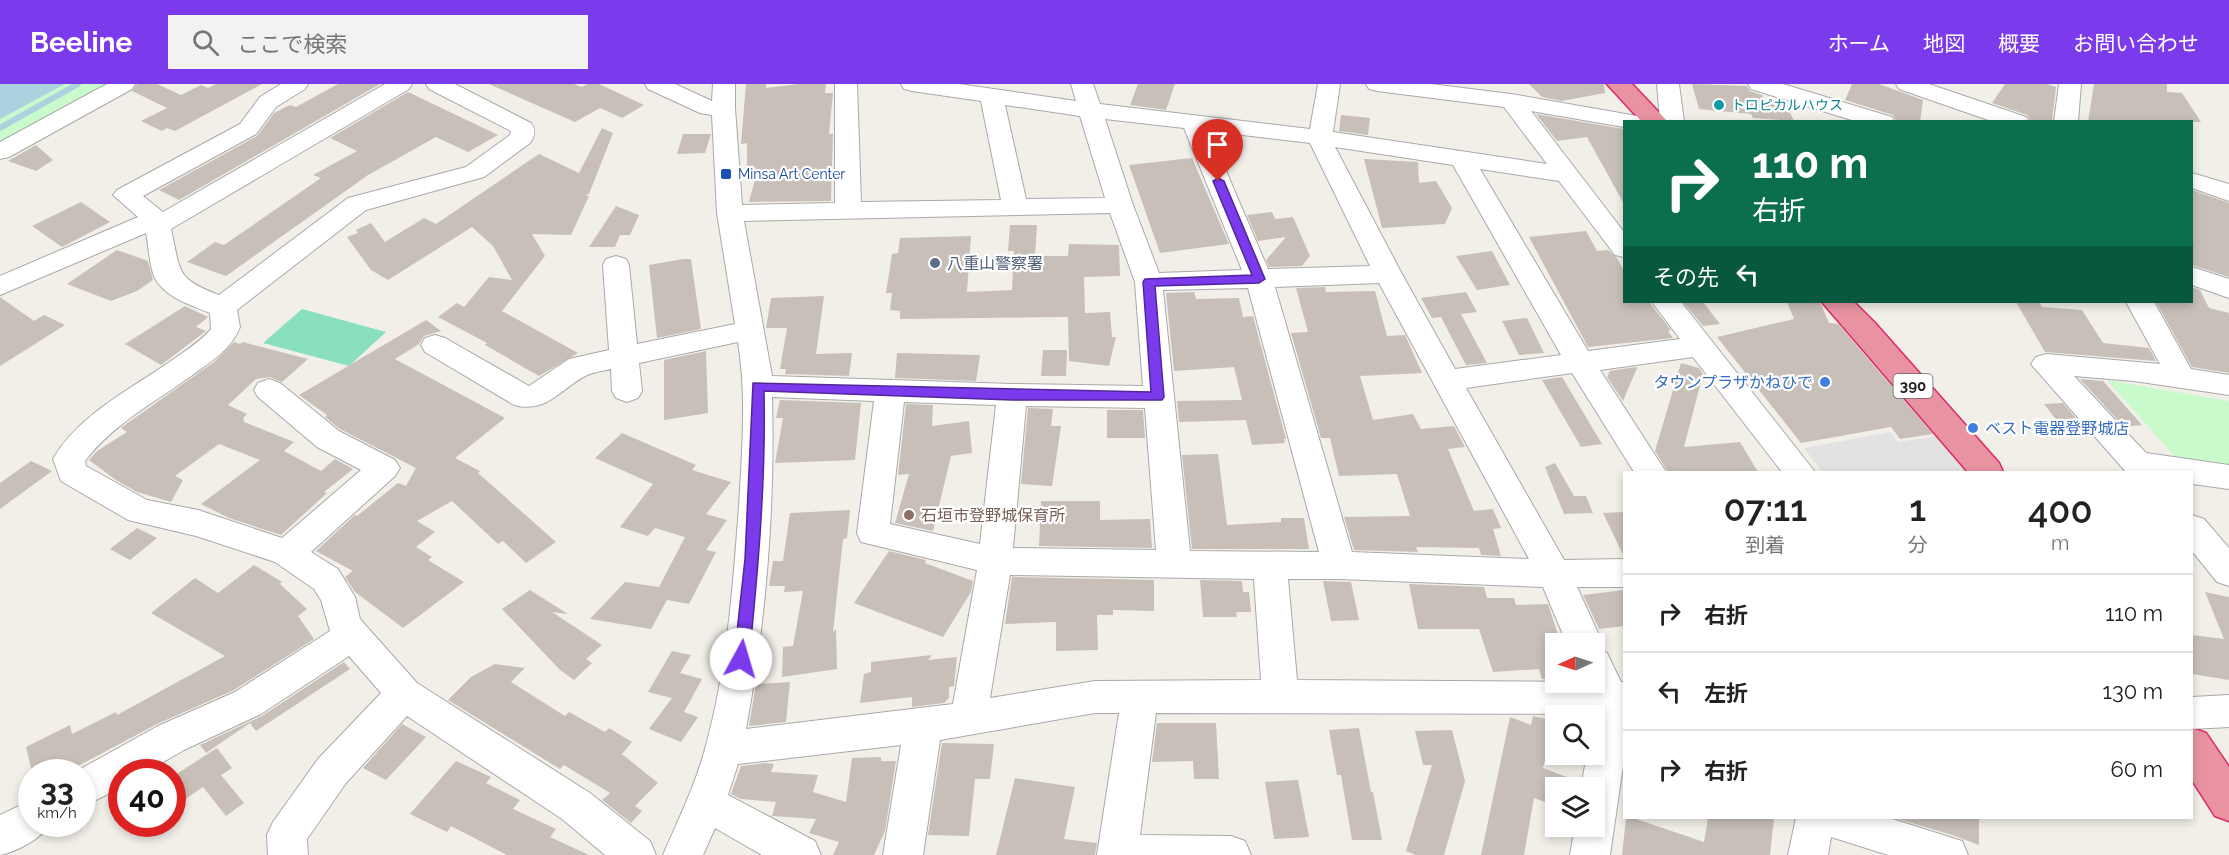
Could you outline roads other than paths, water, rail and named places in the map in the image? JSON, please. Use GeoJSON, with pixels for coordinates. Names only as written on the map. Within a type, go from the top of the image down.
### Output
{"type":"FeatureCollection","features":[{"type":"Feature","properties":{"kind":"highway"},"geometry":{"type":"LineString","coordinates":[[1619,84],[1654,120]]}},
{"type":"Feature","properties":{"kind":"highway","name":"390"},"geometry":{"type":"LineString","coordinates":[[1838,303],[1865,330],[1985,471]]}},
{"type":"Feature","properties":{"kind":"highway"},"geometry":{"type":"LineString","coordinates":[[2193,748],[2229,802]]}},
{"type":"Feature","properties":{"kind":"street"},"geometry":{"type":"LineString","coordinates":[[0,152],[124,84]]}},
{"type":"Feature","properties":{"kind":"street"},"geometry":{"type":"LineString","coordinates":[[297,84],[268,102],[248,129],[126,195],[157,222],[168,276],[185,292],[222,307],[227,320],[224,333],[205,351],[98,428],[78,446],[69,459],[72,472],[138,511],[198,523],[287,553],[326,579],[338,597],[344,625],[404,694],[576,806],[636,855]]}},
{"type":"Feature","properties":{"kind":"street"},"geometry":{"type":"LineString","coordinates":[[0,286],[157,222],[401,84]]}},
{"type":"Feature","properties":{"kind":"street"},"geometry":{"type":"LineString","coordinates":[[222,307],[357,204],[372,198],[469,174],[522,138],[523,128],[437,84]]}},
{"type":"Feature","properties":{"kind":"street"},"geometry":{"type":"LineString","coordinates":[[656,84],[708,108],[724,96]]}},
{"type":"Feature","properties":{"kind":"street"},"geometry":{"type":"LineString","coordinates":[[846,84],[848,209]]}},
{"type":"Feature","properties":{"kind":"street"},"geometry":{"type":"LineString","coordinates":[[912,84],[992,97],[1086,97],[1194,123],[1320,137],[1568,175]]}},
{"type":"Feature","properties":{"kind":"street"},"geometry":{"type":"LineString","coordinates":[[1329,84],[1320,137],[1325,153],[1388,274],[1554,574],[1580,633]]}},
{"type":"Feature","properties":{"kind":"street"},"geometry":{"type":"LineString","coordinates":[[1377,84],[1511,101],[1623,120]]}},
{"type":"Feature","properties":{"kind":"street"},"geometry":{"type":"LineString","coordinates":[[1668,84],[1672,120]]}},
{"type":"Feature","properties":{"kind":"street"},"geometry":{"type":"LineString","coordinates":[[1760,84],[1877,120]]}},
{"type":"Feature","properties":{"kind":"street"},"geometry":{"type":"LineString","coordinates":[[1907,84],[2012,120]]}},
{"type":"Feature","properties":{"kind":"street"},"geometry":{"type":"LineString","coordinates":[[2067,120],[2070,84]]}},
{"type":"Feature","properties":{"kind":"street"},"geometry":{"type":"LineString","coordinates":[[683,855],[706,803],[724,749],[741,659],[752,559],[758,444],[758,386],[751,330],[730,213],[724,96]]}},
{"type":"Feature","properties":{"kind":"street"},"geometry":{"type":"LineString","coordinates":[[992,97],[1015,207]]}},
{"type":"Feature","properties":{"kind":"street"},"geometry":{"type":"LineString","coordinates":[[1086,97],[1120,205],[1149,282],[1174,564]]}},
{"type":"Feature","properties":{"kind":"street"},"geometry":{"type":"LineString","coordinates":[[1511,101],[1623,245]]}},
{"type":"Feature","properties":{"kind":"street"},"geometry":{"type":"LineString","coordinates":[[1194,123],[1259,279],[1339,565]]}},
{"type":"Feature","properties":{"kind":"street"},"geometry":{"type":"LineString","coordinates":[[1462,159],[1580,362],[1649,471]]}},
{"type":"Feature","properties":{"kind":"street"},"geometry":{"type":"LineString","coordinates":[[2193,180],[2229,193]]}},
{"type":"Feature","properties":{"kind":"street"},"geometry":{"type":"LineString","coordinates":[[730,213],[1120,205]]}},
{"type":"Feature","properties":{"kind":"street"},"geometry":{"type":"LineString","coordinates":[[616,265],[627,391]]}},
{"type":"Feature","properties":{"kind":"street"},"geometry":{"type":"LineString","coordinates":[[1149,282],[1388,274]]}},
{"type":"Feature","properties":{"kind":"street"},"geometry":{"type":"LineString","coordinates":[[2193,276],[2229,289]]}},
{"type":"Feature","properties":{"kind":"street"},"geometry":{"type":"LineString","coordinates":[[1667,303],[1798,471]]}},
{"type":"Feature","properties":{"kind":"street"},"geometry":{"type":"LineString","coordinates":[[2141,303],[2181,377]]}},
{"type":"Feature","properties":{"kind":"street"},"geometry":{"type":"LineString","coordinates":[[435,345],[525,397],[536,396],[579,366],[751,330]]}},
{"type":"Feature","properties":{"kind":"street"},"geometry":{"type":"LineString","coordinates":[[1448,380],[1702,346]]}},
{"type":"Feature","properties":{"kind":"street"},"geometry":{"type":"LineString","coordinates":[[2170,471],[2141,468],[2046,364],[2181,377],[2229,385]]}},
{"type":"Feature","properties":{"kind":"street"},"geometry":{"type":"LineString","coordinates":[[758,386],[1012,395],[1158,397]]}},
{"type":"Feature","properties":{"kind":"street"},"geometry":{"type":"LineString","coordinates":[[269,390],[328,439],[384,468],[287,553]]}},
{"type":"Feature","properties":{"kind":"street"},"geometry":{"type":"LineString","coordinates":[[890,390],[873,533],[995,561],[1270,566],[1339,565],[1554,574],[1623,573]]}},
{"type":"Feature","properties":{"kind":"street"},"geometry":{"type":"LineString","coordinates":[[969,716],[995,561],[1012,395]]}},
{"type":"Feature","properties":{"kind":"street"},"geometry":{"type":"LineString","coordinates":[[2193,473],[2229,477]]}},
{"type":"Feature","properties":{"kind":"street"},"geometry":{"type":"LineString","coordinates":[[2193,529],[2229,573]]}},
{"type":"Feature","properties":{"kind":"street"},"geometry":{"type":"LineString","coordinates":[[1270,566],[1280,696]]}},
{"type":"Feature","properties":{"kind":"street"},"geometry":{"type":"LineString","coordinates":[[2193,568],[2229,573]]}},
{"type":"Feature","properties":{"kind":"street"},"geometry":{"type":"LineString","coordinates":[[96,781],[171,738],[248,704],[353,635]]}},
{"type":"Feature","properties":{"kind":"street"},"geometry":{"type":"LineString","coordinates":[[1590,855],[1617,698],[1605,680]]}},
{"type":"Feature","properties":{"kind":"street"},"geometry":{"type":"LineString","coordinates":[[288,855],[287,835],[332,771],[404,694]]}},
{"type":"Feature","properties":{"kind":"street"},"geometry":{"type":"LineString","coordinates":[[724,749],[923,726],[969,716],[1095,697],[1140,695],[1617,698]]}},
{"type":"Feature","properties":{"kind":"street"},"geometry":{"type":"LineString","coordinates":[[1140,695],[1117,854],[1231,855]]}},
{"type":"Feature","properties":{"kind":"street"},"geometry":{"type":"LineString","coordinates":[[2193,713],[2229,711]]}},
{"type":"Feature","properties":{"kind":"street"},"geometry":{"type":"LineString","coordinates":[[903,855],[923,726]]}},
{"type":"Feature","properties":{"kind":"street"},"geometry":{"type":"LineString","coordinates":[[706,803],[801,855]]}},
{"type":"Feature","properties":{"kind":"street"},"geometry":{"type":"LineString","coordinates":[[1808,855],[1815,819]]}},
{"type":"Feature","properties":{"kind":"street"},"geometry":{"type":"LineString","coordinates":[[1834,819],[1948,855]]}},
{"type":"Feature","properties":{"kind":"street"},"geometry":{"type":"LineString","coordinates":[[0,837],[18,826]]}},
{"type":"Feature","properties":{"kind":"water"},"geometry":{"type":"Polygon","coordinates":[[[0,84],[65,84],[0,119],[0,84]]]}},
{"type":"Feature","properties":{"kind":"waterway"},"geometry":{"type":"LineString","coordinates":[[0,128],[78,84]]}},
{"type":"Feature","properties":{"kind":"place","name":"トロピカルハウス"},"geometry":{"type":"Point","coordinates":[1719,105]}},
{"type":"Feature","properties":{"kind":"place","name":"Minsa Art Center"},"geometry":{"type":"Point","coordinates":[726,174]}},
{"type":"Feature","properties":{"kind":"place","name":"八重山警察署"},"geometry":{"type":"Point","coordinates":[935,263]}},
{"type":"Feature","properties":{"kind":"place","name":"タウンプラザかねひで"},"geometry":{"type":"Point","coordinates":[1825,382]}},
{"type":"Feature","properties":{"kind":"place","name":"ベスト電器登野城店"},"geometry":{"type":"Point","coordinates":[1973,428]}},
{"type":"Feature","properties":{"kind":"place","name":"石垣市登野城保育所"},"geometry":{"type":"Point","coordinates":[909,515]}}]}
